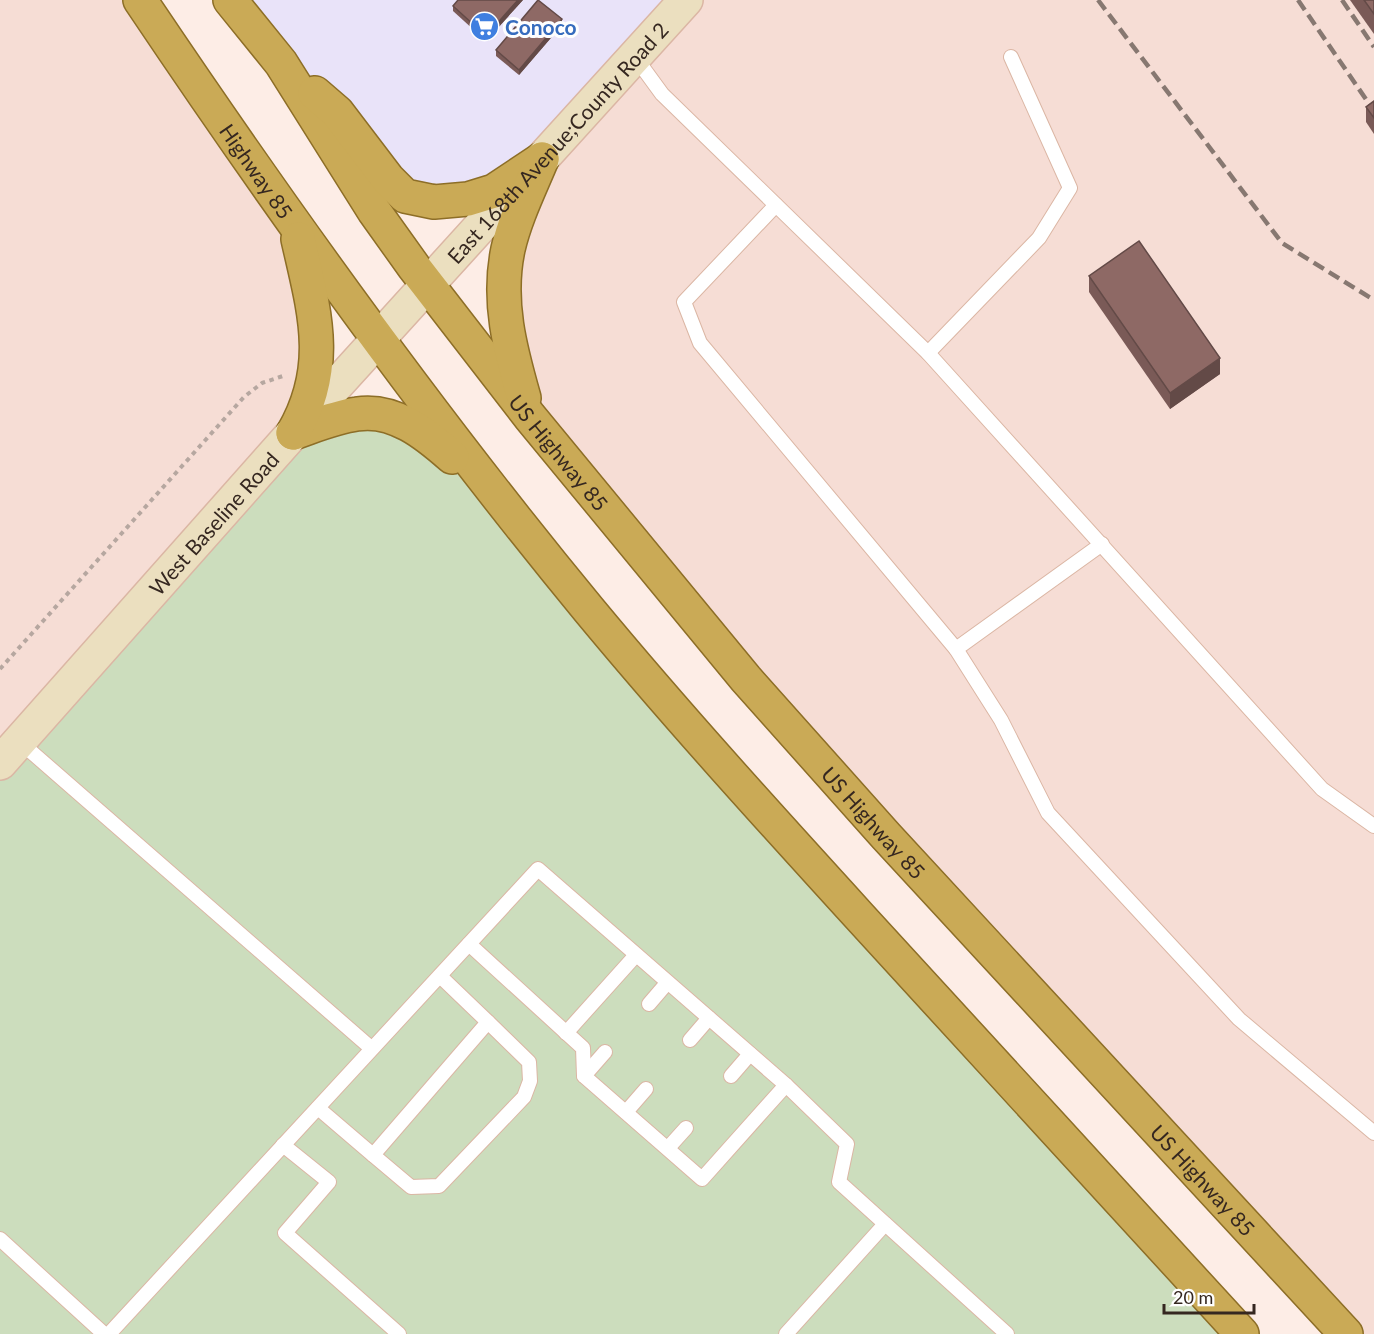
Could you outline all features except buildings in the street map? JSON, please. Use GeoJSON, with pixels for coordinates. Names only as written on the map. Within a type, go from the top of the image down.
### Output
{"type":"FeatureCollection","features":[{"type":"Feature","properties":{"kind":"highway","name":"Highway 85"},"geometry":{"type":"LineString","coordinates":[[140,0],[378,340]]}},
{"type":"Feature","properties":{"kind":"highway"},"geometry":{"type":"LineString","coordinates":[[230,0],[280,63],[374,211],[428,285]]}},
{"type":"Feature","properties":{"kind":"highway"},"geometry":{"type":"LineString","coordinates":[[280,63],[337,112],[388,179],[405,196],[434,202],[468,199],[494,191],[542,159]]}},
{"type":"Feature","properties":{"kind":"highway"},"geometry":{"type":"LineString","coordinates":[[530,417],[507,333],[503,290],[508,248],[542,159]]}},
{"type":"Feature","properties":{"kind":"highway"},"geometry":{"type":"LineString","coordinates":[[293,433],[305,412],[316,368],[316,321],[294,223]]}},
{"type":"Feature","properties":{"kind":"highway","name":"US Highway 85"},"geometry":{"type":"LineString","coordinates":[[428,285],[530,417],[746,679],[979,938],[1346,1334]]}},
{"type":"Feature","properties":{"kind":"highway"},"geometry":{"type":"LineString","coordinates":[[378,340],[496,496],[599,621],[766,813],[1242,1334]]}},
{"type":"Feature","properties":{"kind":"highway"},"geometry":{"type":"LineString","coordinates":[[293,433],[354,414],[365,413],[393,417],[424,434],[496,496]]}},
{"type":"Feature","properties":{"kind":"main road","name":"East 168th Avenue;County Road 2"},"geometry":{"type":"LineString","coordinates":[[428,285],[686,0]]}},
{"type":"Feature","properties":{"kind":"main road","name":"West Baseline Road"},"geometry":{"type":"LineString","coordinates":[[10,753],[293,433],[428,285]]}},
{"type":"Feature","properties":{"kind":"lane"},"geometry":{"type":"LineString","coordinates":[[635,57],[662,94],[928,354],[1322,789],[1374,826]]}},
{"type":"Feature","properties":{"kind":"lane"},"geometry":{"type":"LineString","coordinates":[[928,354],[1039,238],[1070,188],[1011,57]]}},
{"type":"Feature","properties":{"kind":"lane"},"geometry":{"type":"LineString","coordinates":[[776,206],[684,302],[700,344],[956,649],[1001,720],[1048,813],[1239,1019],[1374,1133]]}},
{"type":"Feature","properties":{"kind":"lane"},"geometry":{"type":"LineString","coordinates":[[956,649],[1102,544]]}},
{"type":"Feature","properties":{"kind":"lane"},"geometry":{"type":"LineString","coordinates":[[10,753],[371,1048]]}},
{"type":"Feature","properties":{"kind":"lane"},"geometry":{"type":"LineString","coordinates":[[109,1334],[538,869],[786,1085],[847,1144],[839,1182],[1007,1334]]}},
{"type":"Feature","properties":{"kind":"lane"},"geometry":{"type":"LineString","coordinates":[[469,944],[583,1048],[584,1076],[702,1179],[786,1085]]}},
{"type":"Feature","properties":{"kind":"lane"},"geometry":{"type":"LineString","coordinates":[[566,1033],[636,956]]}},
{"type":"Feature","properties":{"kind":"lane"},"geometry":{"type":"LineString","coordinates":[[318,1108],[411,1187],[439,1186],[524,1097],[530,1081],[529,1062],[440,976]]}},
{"type":"Feature","properties":{"kind":"lane"},"geometry":{"type":"LineString","coordinates":[[649,1004],[667,983]]}},
{"type":"Feature","properties":{"kind":"lane"},"geometry":{"type":"LineString","coordinates":[[690,1040],[709,1018]]}},
{"type":"Feature","properties":{"kind":"lane"},"geometry":{"type":"LineString","coordinates":[[374,1155],[488,1022]]}},
{"type":"Feature","properties":{"kind":"lane"},"geometry":{"type":"LineString","coordinates":[[584,1076],[605,1052]]}},
{"type":"Feature","properties":{"kind":"lane"},"geometry":{"type":"LineString","coordinates":[[730,1076],[750,1054]]}},
{"type":"Feature","properties":{"kind":"lane"},"geometry":{"type":"LineString","coordinates":[[626,1112],[646,1089]]}},
{"type":"Feature","properties":{"kind":"lane"},"geometry":{"type":"LineString","coordinates":[[668,1148],[686,1128]]}},
{"type":"Feature","properties":{"kind":"lane"},"geometry":{"type":"LineString","coordinates":[[283,1144],[329,1182],[285,1233],[399,1334]]}},
{"type":"Feature","properties":{"kind":"lane"},"geometry":{"type":"LineString","coordinates":[[786,1334],[885,1224]]}},
{"type":"Feature","properties":{"kind":"lane"},"geometry":{"type":"LineString","coordinates":[[0,1239],[104,1334]]}},
{"type":"Feature","properties":{"kind":"path"},"geometry":{"type":"LineString","coordinates":[[0,669],[253,388],[273,379],[316,368]]}},
{"type":"Feature","properties":{"kind":"shaded area"},"geometry":{"type":"Polygon","coordinates":[[[0,0],[140,0],[294,223],[313,384],[0,763],[0,0]]]}},
{"type":"Feature","properties":{"kind":"shaded area"},"geometry":{"type":"Polygon","coordinates":[[[230,0],[686,0],[548,152],[434,202],[230,0]]]}},
{"type":"Feature","properties":{"kind":"shaded area"},"geometry":{"type":"Polygon","coordinates":[[[686,0],[1374,0],[1374,1334],[1346,1334],[530,417],[504,311],[548,152],[686,0]]]}},
{"type":"Feature","properties":{"kind":"green space"},"geometry":{"type":"Polygon","coordinates":[[[338,418],[424,434],[1242,1334],[0,1334],[0,763],[293,433],[338,418]]]}},
{"type":"Feature","properties":{"kind":"railway"},"geometry":{"type":"LineString","coordinates":[[1098,0],[1282,243],[1374,300]]}},
{"type":"Feature","properties":{"kind":"railway"},"geometry":{"type":"LineString","coordinates":[[1298,0],[1374,111]]}},
{"type":"Feature","properties":{"kind":"railway"},"geometry":{"type":"LineString","coordinates":[[1342,0],[1374,47]]}},
{"type":"Feature","properties":{"kind":"place","name":"Conoco"},"geometry":{"type":"Point","coordinates":[484,26]}}]}
